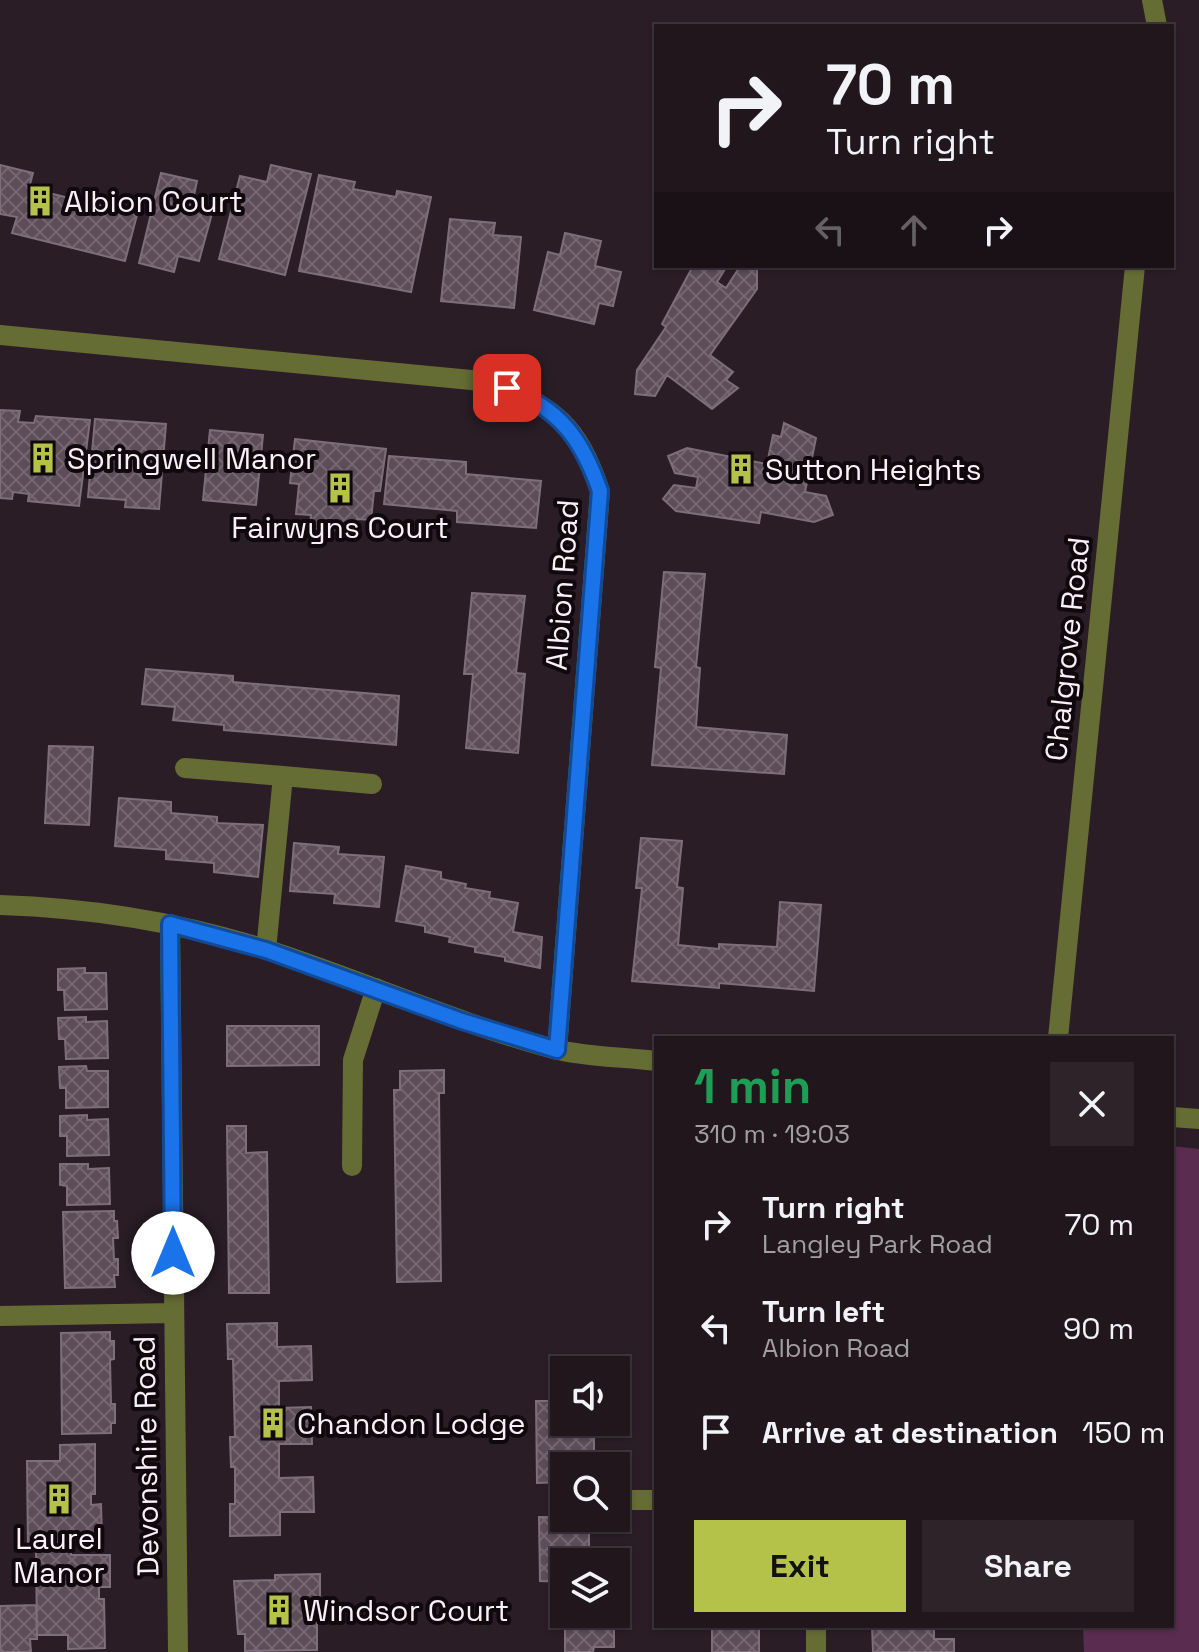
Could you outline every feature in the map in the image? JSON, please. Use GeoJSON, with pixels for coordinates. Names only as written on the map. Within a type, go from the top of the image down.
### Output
{"type":"FeatureCollection","features":[{"type":"Feature","properties":{"kind":"street"},"geometry":{"type":"LineString","coordinates":[[1152,0],[1157,24]]}},
{"type":"Feature","properties":{"kind":"street","name":"Chalgrove Road"},"geometry":{"type":"LineString","coordinates":[[1058,1036],[1135,268]]}},
{"type":"Feature","properties":{"kind":"street","name":"Albion Road"},"geometry":{"type":"LineString","coordinates":[[0,335],[492,382],[523,394],[548,409],[573,432],[591,464],[600,491],[557,1050]]}},
{"type":"Feature","properties":{"kind":"street"},"geometry":{"type":"LineString","coordinates":[[185,768],[372,784]]}},
{"type":"Feature","properties":{"kind":"street"},"geometry":{"type":"LineString","coordinates":[[266,950],[283,776]]}},
{"type":"Feature","properties":{"kind":"street"},"geometry":{"type":"LineString","coordinates":[[0,905],[117,913],[170,924],[266,950],[462,1021],[557,1050],[654,1061]]}},
{"type":"Feature","properties":{"kind":"street","name":"Devonshire Road"},"geometry":{"type":"LineString","coordinates":[[170,924],[178,1652]]}},
{"type":"Feature","properties":{"kind":"street"},"geometry":{"type":"LineString","coordinates":[[352,1166],[353,1060],[376,988]]}},
{"type":"Feature","properties":{"kind":"street"},"geometry":{"type":"LineString","coordinates":[[1174,1117],[1199,1119]]}},
{"type":"Feature","properties":{"kind":"street"},"geometry":{"type":"LineString","coordinates":[[0,1316],[174,1313]]}},
{"type":"Feature","properties":{"kind":"street"},"geometry":{"type":"LineString","coordinates":[[630,1500],[654,1500]]}},
{"type":"Feature","properties":{"kind":"street"},"geometry":{"type":"LineString","coordinates":[[816,1628],[816,1652]]}},
{"type":"Feature","properties":{"kind":"shaded area"},"geometry":{"type":"Polygon","coordinates":[[[1174,1146],[1199,1149],[1199,1652],[1084,1652],[1083,1628],[1174,1628],[1174,1146]]]}},
{"type":"Feature","properties":{"kind":"building","name":"Albion Court"},"geometry":{"type":"Polygon","coordinates":[[[0,165],[33,173],[29,188],[137,215],[125,261],[12,233],[17,217],[0,214],[0,165]]]}},
{"type":"Feature","properties":{"kind":"building"},"geometry":{"type":"Polygon","coordinates":[[[271,165],[311,174],[285,275],[219,259],[240,176],[267,182],[271,165]]]}},
{"type":"Feature","properties":{"kind":"building"},"geometry":{"type":"Polygon","coordinates":[[[161,173],[197,181],[192,205],[213,210],[199,261],[178,256],[174,272],[139,263],[161,173]]]}},
{"type":"Feature","properties":{"kind":"building"},"geometry":{"type":"Polygon","coordinates":[[[319,175],[355,182],[353,189],[396,197],[397,191],[431,197],[411,292],[299,271],[319,175]]]}},
{"type":"Feature","properties":{"kind":"building"},"geometry":{"type":"Polygon","coordinates":[[[450,219],[495,223],[493,235],[521,237],[514,308],[441,301],[450,219]]]}},
{"type":"Feature","properties":{"kind":"building"},"geometry":{"type":"Polygon","coordinates":[[[565,233],[601,241],[595,266],[621,272],[613,306],[599,303],[594,324],[534,310],[548,252],[560,255],[565,233]]]}},
{"type":"Feature","properties":{"kind":"building","name":"Sutton Heights"},"geometry":{"type":"Polygon","coordinates":[[[692,268],[726,268],[717,282],[726,288],[739,268],[757,269],[757,289],[710,355],[733,372],[726,380],[738,388],[712,409],[667,375],[655,396],[635,394],[637,370],[666,327],[662,324],[692,268]]]}},
{"type":"Feature","properties":{"kind":"building","name":"Springwell Manor"},"geometry":{"type":"Polygon","coordinates":[[[0,410],[20,411],[18,422],[34,423],[36,416],[90,420],[79,506],[28,501],[29,494],[13,492],[12,499],[0,498],[0,410]]]}},
{"type":"Feature","properties":{"kind":"building"},"geometry":{"type":"Polygon","coordinates":[[[95,419],[166,424],[159,509],[125,507],[126,500],[88,497],[95,419]]]}},
{"type":"Feature","properties":{"kind":"building","name":"Sutton Heights"},"geometry":{"type":"Polygon","coordinates":[[[784,423],[816,438],[805,492],[826,496],[833,515],[814,522],[761,512],[759,523],[676,511],[663,499],[674,485],[696,488],[698,477],[675,473],[668,456],[687,448],[767,464],[773,435],[781,437],[784,423]]]}},
{"type":"Feature","properties":{"kind":"building"},"geometry":{"type":"Polygon","coordinates":[[[210,430],[263,435],[256,505],[203,500],[210,430]]]}},
{"type":"Feature","properties":{"kind":"building","name":"Fairwyns Court"},"geometry":{"type":"Polygon","coordinates":[[[295,439],[386,449],[380,491],[374,491],[371,520],[357,519],[355,532],[310,528],[311,515],[296,514],[299,484],[290,483],[295,439]]]}},
{"type":"Feature","properties":{"kind":"building"},"geometry":{"type":"Polygon","coordinates":[[[389,456],[466,462],[466,474],[541,481],[536,528],[457,522],[457,511],[384,504],[389,456]]]}},
{"type":"Feature","properties":{"kind":"building"},"geometry":{"type":"Polygon","coordinates":[[[664,572],[705,574],[696,667],[700,668],[696,727],[787,735],[784,774],[652,765],[661,668],[655,667],[664,572]]]}},
{"type":"Feature","properties":{"kind":"building"},"geometry":{"type":"Polygon","coordinates":[[[472,593],[525,596],[516,673],[525,674],[518,753],[466,748],[473,674],[464,674],[472,593]]]}},
{"type":"Feature","properties":{"kind":"building"},"geometry":{"type":"Polygon","coordinates":[[[146,669],[233,676],[233,682],[399,696],[396,745],[224,730],[224,725],[173,720],[175,707],[142,704],[146,669]]]}},
{"type":"Feature","properties":{"kind":"building"},"geometry":{"type":"Polygon","coordinates":[[[49,746],[93,747],[89,825],[45,823],[49,746]]]}},
{"type":"Feature","properties":{"kind":"building"},"geometry":{"type":"Polygon","coordinates":[[[119,798],[171,802],[171,813],[217,817],[217,823],[263,825],[258,877],[214,872],[214,863],[166,859],[166,850],[115,846],[119,798]]]}},
{"type":"Feature","properties":{"kind":"building"},"geometry":{"type":"Polygon","coordinates":[[[641,838],[682,841],[677,887],[683,888],[678,945],[719,949],[719,944],[777,947],[780,902],[821,905],[814,991],[719,983],[719,988],[632,981],[642,888],[636,888],[641,838]]]}},
{"type":"Feature","properties":{"kind":"building"},"geometry":{"type":"Polygon","coordinates":[[[294,843],[339,847],[338,854],[384,857],[379,907],[334,903],[335,894],[290,891],[294,843]]]}},
{"type":"Feature","properties":{"kind":"building"},"geometry":{"type":"Polygon","coordinates":[[[406,866],[441,872],[441,879],[466,884],[465,888],[490,892],[489,898],[518,903],[513,932],[542,937],[540,968],[475,952],[475,947],[449,942],[450,937],[425,932],[425,926],[396,921],[406,866]]]}},
{"type":"Feature","properties":{"kind":"building"},"geometry":{"type":"Polygon","coordinates":[[[85,968],[85,973],[106,973],[107,1009],[65,1010],[64,990],[58,990],[58,969],[85,968]]]}},
{"type":"Feature","properties":{"kind":"building"},"geometry":{"type":"Polygon","coordinates":[[[86,1017],[86,1022],[107,1021],[108,1058],[66,1059],[65,1039],[59,1039],[58,1018],[86,1017]]]}},
{"type":"Feature","properties":{"kind":"building"},"geometry":{"type":"Polygon","coordinates":[[[227,1026],[319,1026],[319,1065],[227,1066],[227,1026]]]}},
{"type":"Feature","properties":{"kind":"building"},"geometry":{"type":"Polygon","coordinates":[[[86,1066],[87,1071],[108,1071],[108,1107],[66,1108],[66,1088],[60,1088],[59,1067],[86,1066]]]}},
{"type":"Feature","properties":{"kind":"building"},"geometry":{"type":"Polygon","coordinates":[[[444,1070],[444,1093],[439,1093],[441,1281],[397,1282],[394,1090],[400,1090],[400,1071],[444,1070]]]}},
{"type":"Feature","properties":{"kind":"building"},"geometry":{"type":"Polygon","coordinates":[[[87,1115],[87,1120],[108,1119],[109,1155],[67,1156],[67,1136],[60,1136],[60,1116],[87,1115]]]}},
{"type":"Feature","properties":{"kind":"building"},"geometry":{"type":"Polygon","coordinates":[[[227,1126],[246,1126],[246,1153],[267,1152],[269,1293],[229,1293],[227,1126]]]}},
{"type":"Feature","properties":{"kind":"building"},"geometry":{"type":"Polygon","coordinates":[[[60,1164],[88,1164],[88,1169],[109,1168],[110,1204],[67,1205],[67,1186],[60,1185],[60,1164]]]}},
{"type":"Feature","properties":{"kind":"building"},"geometry":{"type":"Polygon","coordinates":[[[114,1211],[118,1238],[113,1238],[114,1259],[118,1259],[115,1287],[65,1288],[63,1212],[114,1211]]]}},
{"type":"Feature","properties":{"kind":"building","name":"Chandon Lodge"},"geometry":{"type":"Polygon","coordinates":[[[277,1323],[277,1347],[311,1346],[312,1380],[279,1381],[279,1408],[311,1407],[312,1444],[279,1444],[279,1478],[313,1477],[314,1512],[280,1512],[280,1535],[230,1536],[230,1504],[235,1504],[235,1467],[231,1467],[230,1437],[235,1437],[233,1359],[228,1359],[227,1324],[277,1323]]]}},
{"type":"Feature","properties":{"kind":"building"},"geometry":{"type":"Polygon","coordinates":[[[110,1332],[110,1341],[114,1341],[114,1359],[110,1360],[111,1404],[115,1404],[115,1423],[111,1423],[111,1433],[62,1434],[61,1333],[110,1332]]]}},
{"type":"Feature","properties":{"kind":"building"},"geometry":{"type":"Polygon","coordinates":[[[536,1401],[550,1401],[550,1436],[594,1436],[594,1452],[550,1452],[550,1483],[537,1483],[536,1401]]]}},
{"type":"Feature","properties":{"kind":"building","name":"Laurel Manor"},"geometry":{"type":"Polygon","coordinates":[[[95,1444],[95,1494],[91,1494],[91,1505],[101,1504],[102,1539],[64,1540],[64,1547],[28,1548],[27,1461],[60,1461],[60,1445],[95,1444]]]}},
{"type":"Feature","properties":{"kind":"building"},"geometry":{"type":"Polygon","coordinates":[[[539,1517],[550,1517],[550,1532],[589,1532],[589,1548],[550,1548],[550,1581],[540,1581],[539,1517]]]}},
{"type":"Feature","properties":{"kind":"building","name":"Laurel Manor"},"geometry":{"type":"Polygon","coordinates":[[[71,1547],[71,1555],[110,1555],[110,1587],[99,1587],[99,1599],[104,1599],[105,1648],[68,1649],[68,1635],[37,1635],[36,1548],[71,1547]]]}},
{"type":"Feature","properties":{"kind":"building","name":"Windsor Court"},"geometry":{"type":"Polygon","coordinates":[[[320,1574],[317,1650],[245,1651],[245,1634],[238,1634],[234,1581],[275,1580],[275,1575],[320,1574]]]}},
{"type":"Feature","properties":{"kind":"building","name":"Laurel Manor"},"geometry":{"type":"Polygon","coordinates":[[[36,1605],[37,1639],[30,1639],[31,1652],[0,1652],[0,1606],[36,1605]]]}},
{"type":"Feature","properties":{"kind":"building"},"geometry":{"type":"Polygon","coordinates":[[[565,1628],[614,1628],[614,1647],[594,1647],[593,1652],[565,1652],[565,1628]]]}},
{"type":"Feature","properties":{"kind":"building"},"geometry":{"type":"Polygon","coordinates":[[[712,1628],[759,1628],[759,1652],[712,1652],[712,1628]]]}},
{"type":"Feature","properties":{"kind":"building"},"geometry":{"type":"Polygon","coordinates":[[[872,1628],[934,1628],[934,1639],[954,1639],[954,1652],[873,1652],[872,1628]]]}},
{"type":"Feature","properties":{"kind":"place","name":"Albion Court"},"geometry":{"type":"Point","coordinates":[40,201]}},
{"type":"Feature","properties":{"kind":"place","name":"Springwell Manor"},"geometry":{"type":"Point","coordinates":[43,458]}},
{"type":"Feature","properties":{"kind":"place","name":"Sutton Heights"},"geometry":{"type":"Point","coordinates":[741,469]}},
{"type":"Feature","properties":{"kind":"place","name":"Fairwyns Court"},"geometry":{"type":"Point","coordinates":[340,488]}},
{"type":"Feature","properties":{"kind":"place","name":"Chandon Lodge"},"geometry":{"type":"Point","coordinates":[273,1423]}},
{"type":"Feature","properties":{"kind":"place","name":"Laurel Manor"},"geometry":{"type":"Point","coordinates":[59,1499]}},
{"type":"Feature","properties":{"kind":"place","name":"Windsor Court"},"geometry":{"type":"Point","coordinates":[279,1610]}},
{"type":"Feature","properties":{"kind":"route"},"geometry":{"type":"LineString","coordinates":[[173,1253],[170,924],[266,950],[462,1021],[557,1050],[600,491],[591,464],[573,432],[548,409],[507,388]]}}]}
